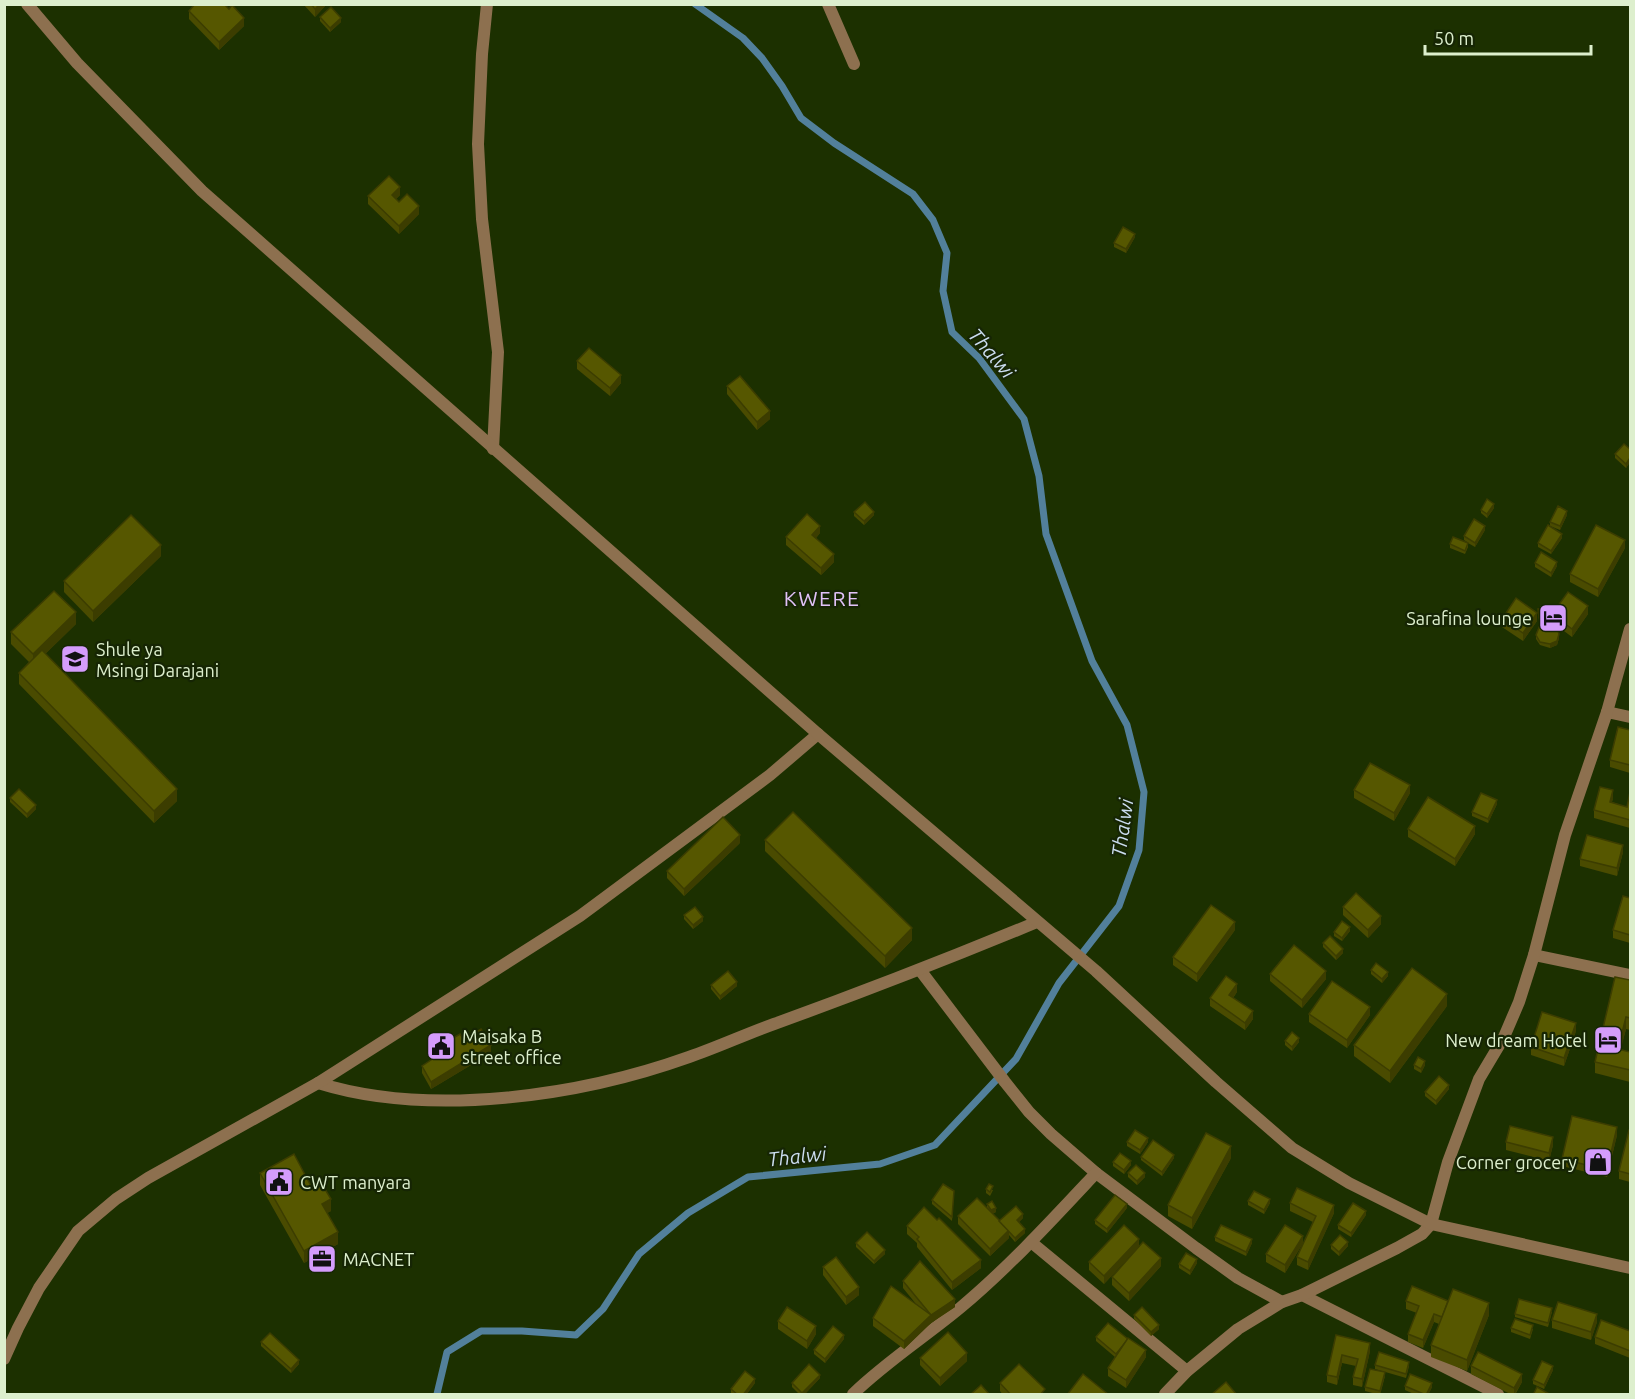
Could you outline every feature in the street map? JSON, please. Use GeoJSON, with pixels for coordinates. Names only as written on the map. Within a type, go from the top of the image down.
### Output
{"type":"FeatureCollection","features":[{"type":"Feature","properties":{"kind":"street"},"geometry":{"type":"LineString","coordinates":[[27,4],[77,63],[202,191],[818,734],[1096,971],[1216,1082],[1292,1148],[1349,1183],[1431,1224],[1630,1269]]}},
{"type":"Feature","properties":{"kind":"street"},"geometry":{"type":"LineString","coordinates":[[487,4],[478,144],[482,219],[498,352],[493,449]]}},
{"type":"Feature","properties":{"kind":"street"},"geometry":{"type":"LineString","coordinates":[[828,4],[854,64]]}},
{"type":"Feature","properties":{"kind":"street"},"geometry":{"type":"LineString","coordinates":[[1165,1395],[1187,1371],[1238,1329],[1282,1302],[1302,1295],[1397,1248],[1422,1234],[1431,1224],[1448,1162],[1479,1079],[1512,1018],[1534,955],[1565,836],[1607,712],[1630,629]]}},
{"type":"Feature","properties":{"kind":"street"},"geometry":{"type":"LineString","coordinates":[[1607,712],[1630,717]]}},
{"type":"Feature","properties":{"kind":"street"},"geometry":{"type":"LineString","coordinates":[[4,1359],[39,1288],[78,1231],[116,1199],[148,1178],[318,1083],[580,916],[770,775],[818,734]]}},
{"type":"Feature","properties":{"kind":"street"},"geometry":{"type":"LineString","coordinates":[[318,1083],[368,1096],[410,1100],[468,1101],[562,1090],[645,1071],[688,1058],[920,970],[1037,922]]}},
{"type":"Feature","properties":{"kind":"street"},"geometry":{"type":"LineString","coordinates":[[1534,955],[1630,975]]}},
{"type":"Feature","properties":{"kind":"street"},"geometry":{"type":"LineString","coordinates":[[920,970],[1029,1112],[1051,1134],[1096,1173],[1238,1278],[1282,1302]]}},
{"type":"Feature","properties":{"kind":"street"},"geometry":{"type":"LineString","coordinates":[[854,1395],[869,1379],[960,1308],[1004,1269],[1096,1173]]}},
{"type":"Feature","properties":{"kind":"street"},"geometry":{"type":"LineString","coordinates":[[1031,1242],[1187,1371]]}},
{"type":"Feature","properties":{"kind":"street"},"geometry":{"type":"LineString","coordinates":[[1302,1295],[1498,1395]]}},
{"type":"Feature","properties":{"kind":"building"},"geometry":{"type":"Polygon","coordinates":[[[195,4],[224,4],[229,9],[232,5],[244,18],[219,42],[189,11],[195,4]]]}},
{"type":"Feature","properties":{"kind":"building"},"geometry":{"type":"Polygon","coordinates":[[[331,7],[341,18],[330,28],[320,17],[331,7]]]}},
{"type":"Feature","properties":{"kind":"building"},"geometry":{"type":"Polygon","coordinates":[[[389,176],[400,187],[392,195],[399,202],[407,194],[419,206],[399,226],[368,196],[389,176]]]}},
{"type":"Feature","properties":{"kind":"building"},"geometry":{"type":"Polygon","coordinates":[[[1123,227],[1135,234],[1126,249],[1114,243],[1123,227]]]}},
{"type":"Feature","properties":{"kind":"building"},"geometry":{"type":"Polygon","coordinates":[[[589,348],[621,375],[610,388],[577,361],[589,348]]]}},
{"type":"Feature","properties":{"kind":"building"},"geometry":{"type":"Polygon","coordinates":[[[740,376],[770,411],[757,422],[727,386],[740,376]]]}},
{"type":"Feature","properties":{"kind":"building"},"geometry":{"type":"Polygon","coordinates":[[[1624,444],[1630,449],[1630,458],[1626,464],[1615,454],[1624,444]]]}},
{"type":"Feature","properties":{"kind":"building"},"geometry":{"type":"Polygon","coordinates":[[[1487,499],[1494,504],[1487,514],[1481,510],[1487,499]]]}},
{"type":"Feature","properties":{"kind":"building"},"geometry":{"type":"Polygon","coordinates":[[[865,502],[874,512],[864,521],[854,512],[865,502]]]}},
{"type":"Feature","properties":{"kind":"building"},"geometry":{"type":"Polygon","coordinates":[[[1558,506],[1567,511],[1560,526],[1550,522],[1558,506]]]}},
{"type":"Feature","properties":{"kind":"building"},"geometry":{"type":"Polygon","coordinates":[[[807,514],[820,526],[812,535],[834,554],[821,568],[786,537],[807,514]]]}},
{"type":"Feature","properties":{"kind":"building"},"geometry":{"type":"Polygon","coordinates":[[[131,515],[161,545],[93,611],[64,581],[131,515]]]}},
{"type":"Feature","properties":{"kind":"building"},"geometry":{"type":"Polygon","coordinates":[[[1474,519],[1485,526],[1475,543],[1464,536],[1474,519]]]}},
{"type":"Feature","properties":{"kind":"building"},"geometry":{"type":"Polygon","coordinates":[[[1548,525],[1562,534],[1551,551],[1538,543],[1548,525]]]}},
{"type":"Feature","properties":{"kind":"building"},"geometry":{"type":"Polygon","coordinates":[[[1596,525],[1625,540],[1598,589],[1570,574],[1596,525]]]}},
{"type":"Feature","properties":{"kind":"building"},"geometry":{"type":"Polygon","coordinates":[[[1453,537],[1468,543],[1465,551],[1450,544],[1453,537]]]}},
{"type":"Feature","properties":{"kind":"building"},"geometry":{"type":"Polygon","coordinates":[[[1541,552],[1557,562],[1551,573],[1535,563],[1541,552]]]}},
{"type":"Feature","properties":{"kind":"building"},"geometry":{"type":"Polygon","coordinates":[[[54,591],[76,612],[33,654],[11,632],[54,591]]]}},
{"type":"Feature","properties":{"kind":"building"},"geometry":{"type":"Polygon","coordinates":[[[1568,592],[1588,606],[1572,629],[1552,614],[1568,592]]]}},
{"type":"Feature","properties":{"kind":"building"},"geometry":{"type":"Polygon","coordinates":[[[1516,598],[1537,613],[1523,633],[1502,619],[1516,598]]]}},
{"type":"Feature","properties":{"kind":"building"},"geometry":{"type":"Polygon","coordinates":[[[1551,608],[1552,616],[1539,618],[1538,609],[1551,608]]]}},
{"type":"Feature","properties":{"kind":"building"},"geometry":{"type":"Polygon","coordinates":[[[1547,622],[1557,627],[1559,634],[1557,641],[1550,644],[1540,642],[1536,635],[1540,625],[1547,622]]]}},
{"type":"Feature","properties":{"kind":"building"},"geometry":{"type":"Polygon","coordinates":[[[42,650],[177,789],[154,811],[19,673],[42,650]]]}},
{"type":"Feature","properties":{"kind":"building"},"geometry":{"type":"Polygon","coordinates":[[[1618,727],[1630,730],[1630,765],[1610,760],[1618,727]]]}},
{"type":"Feature","properties":{"kind":"building"},"geometry":{"type":"Polygon","coordinates":[[[1370,763],[1410,785],[1394,813],[1354,790],[1370,763]]]}},
{"type":"Feature","properties":{"kind":"building"},"geometry":{"type":"Polygon","coordinates":[[[1600,787],[1613,790],[1610,802],[1627,807],[1630,792],[1630,820],[1594,810],[1600,787]]]}},
{"type":"Feature","properties":{"kind":"building"},"geometry":{"type":"Polygon","coordinates":[[[19,789],[36,805],[27,814],[10,798],[19,789]]]}},
{"type":"Feature","properties":{"kind":"building"},"geometry":{"type":"Polygon","coordinates":[[[1481,793],[1497,800],[1488,819],[1472,812],[1481,793]]]}},
{"type":"Feature","properties":{"kind":"building"},"geometry":{"type":"Polygon","coordinates":[[[1428,797],[1475,826],[1455,859],[1408,829],[1428,797]]]}},
{"type":"Feature","properties":{"kind":"building"},"geometry":{"type":"Polygon","coordinates":[[[793,812],[912,928],[885,956],[765,840],[793,812]]]}},
{"type":"Feature","properties":{"kind":"building"},"geometry":{"type":"Polygon","coordinates":[[[723,817],[740,835],[684,889],[667,871],[723,817]]]}},
{"type":"Feature","properties":{"kind":"building"},"geometry":{"type":"Polygon","coordinates":[[[1587,835],[1623,845],[1617,868],[1580,859],[1587,835]]]}},
{"type":"Feature","properties":{"kind":"building"},"geometry":{"type":"Polygon","coordinates":[[[1356,893],[1381,916],[1368,930],[1343,907],[1356,893]]]}},
{"type":"Feature","properties":{"kind":"building"},"geometry":{"type":"Polygon","coordinates":[[[1623,896],[1630,898],[1630,935],[1613,930],[1623,896]]]}},
{"type":"Feature","properties":{"kind":"building"},"geometry":{"type":"Polygon","coordinates":[[[1211,905],[1235,922],[1197,974],[1173,957],[1211,905]]]}},
{"type":"Feature","properties":{"kind":"building"},"geometry":{"type":"Polygon","coordinates":[[[695,907],[703,917],[693,925],[684,915],[695,907]]]}},
{"type":"Feature","properties":{"kind":"building"},"geometry":{"type":"Polygon","coordinates":[[[1342,921],[1350,927],[1342,938],[1334,932],[1342,921]]]}},
{"type":"Feature","properties":{"kind":"building"},"geometry":{"type":"Polygon","coordinates":[[[1330,936],[1343,949],[1336,956],[1323,943],[1330,936]]]}},
{"type":"Feature","properties":{"kind":"building"},"geometry":{"type":"Polygon","coordinates":[[[1294,945],[1326,971],[1302,1000],[1270,974],[1294,945]]]}},
{"type":"Feature","properties":{"kind":"building"},"geometry":{"type":"Polygon","coordinates":[[[1376,963],[1388,972],[1382,979],[1371,970],[1376,963]]]}},
{"type":"Feature","properties":{"kind":"building"},"geometry":{"type":"Polygon","coordinates":[[[1412,968],[1447,994],[1390,1071],[1354,1045],[1412,968]]]}},
{"type":"Feature","properties":{"kind":"building"},"geometry":{"type":"Polygon","coordinates":[[[728,971],[737,982],[720,996],[711,985],[728,971]]]}},
{"type":"Feature","properties":{"kind":"building"},"geometry":{"type":"Polygon","coordinates":[[[1226,976],[1237,984],[1229,995],[1253,1011],[1245,1023],[1210,998],[1226,976]]]}},
{"type":"Feature","properties":{"kind":"building"},"geometry":{"type":"Polygon","coordinates":[[[1615,977],[1630,980],[1630,1018],[1626,1017],[1618,1049],[1630,1052],[1630,1070],[1595,1062],[1615,977]]]}},
{"type":"Feature","properties":{"kind":"building"},"geometry":{"type":"Polygon","coordinates":[[[1332,981],[1370,1007],[1347,1040],[1309,1014],[1332,981]]]}},
{"type":"Feature","properties":{"kind":"building"},"geometry":{"type":"Polygon","coordinates":[[[1542,1012],[1576,1023],[1564,1058],[1531,1047],[1542,1012]]]}},
{"type":"Feature","properties":{"kind":"building"},"geometry":{"type":"Polygon","coordinates":[[[481,1029],[491,1045],[431,1082],[422,1066],[446,1050],[443,1044],[460,1034],[464,1040],[481,1029]]]}},
{"type":"Feature","properties":{"kind":"building"},"geometry":{"type":"Polygon","coordinates":[[[1292,1032],[1299,1038],[1292,1047],[1285,1041],[1292,1032]]]}},
{"type":"Feature","properties":{"kind":"building"},"geometry":{"type":"Polygon","coordinates":[[[1418,1057],[1425,1061],[1421,1069],[1414,1065],[1418,1057]]]}},
{"type":"Feature","properties":{"kind":"building"},"geometry":{"type":"Polygon","coordinates":[[[1439,1076],[1449,1085],[1436,1101],[1425,1092],[1439,1076]]]}},
{"type":"Feature","properties":{"kind":"building"},"geometry":{"type":"Polygon","coordinates":[[[1572,1116],[1617,1127],[1607,1170],[1562,1159],[1572,1116]]]}},
{"type":"Feature","properties":{"kind":"building"},"geometry":{"type":"Polygon","coordinates":[[[1510,1126],[1553,1137],[1549,1153],[1506,1142],[1510,1126]]]}},
{"type":"Feature","properties":{"kind":"building"},"geometry":{"type":"Polygon","coordinates":[[[1135,1130],[1148,1138],[1140,1150],[1127,1142],[1135,1130]]]}},
{"type":"Feature","properties":{"kind":"building"},"geometry":{"type":"Polygon","coordinates":[[[1630,1130],[1630,1174],[1619,1171],[1630,1130]]]}},
{"type":"Feature","properties":{"kind":"building"},"geometry":{"type":"Polygon","coordinates":[[[1206,1133],[1231,1146],[1192,1218],[1168,1205],[1206,1133]]]}},
{"type":"Feature","properties":{"kind":"building"},"geometry":{"type":"Polygon","coordinates":[[[1153,1140],[1174,1155],[1162,1172],[1141,1157],[1153,1140]]]}},
{"type":"Feature","properties":{"kind":"building"},"geometry":{"type":"Polygon","coordinates":[[[1120,1153],[1131,1161],[1124,1170],[1113,1162],[1120,1153]]]}},
{"type":"Feature","properties":{"kind":"building"},"geometry":{"type":"Polygon","coordinates":[[[294,1154],[311,1186],[320,1181],[331,1199],[322,1204],[338,1232],[304,1251],[260,1173],[294,1154]]]}},
{"type":"Feature","properties":{"kind":"building"},"geometry":{"type":"Polygon","coordinates":[[[1136,1165],[1145,1173],[1137,1181],[1128,1173],[1136,1165]]]}},
{"type":"Feature","properties":{"kind":"building"},"geometry":{"type":"Polygon","coordinates":[[[943,1184],[954,1191],[952,1217],[932,1200],[943,1184]]]}},
{"type":"Feature","properties":{"kind":"building"},"geometry":{"type":"Polygon","coordinates":[[[989,1184],[993,1186],[990,1192],[986,1189],[989,1184]]]}},
{"type":"Feature","properties":{"kind":"building"},"geometry":{"type":"Polygon","coordinates":[[[1297,1188],[1334,1205],[1308,1262],[1297,1257],[1316,1216],[1290,1203],[1297,1188]]]}},
{"type":"Feature","properties":{"kind":"building"},"geometry":{"type":"Polygon","coordinates":[[[1254,1191],[1270,1199],[1264,1210],[1248,1201],[1254,1191]]]}},
{"type":"Feature","properties":{"kind":"building"},"geometry":{"type":"Polygon","coordinates":[[[1115,1195],[1127,1204],[1107,1229],[1095,1220],[1115,1195]]]}},
{"type":"Feature","properties":{"kind":"building"},"geometry":{"type":"Polygon","coordinates":[[[977,1198],[1009,1230],[990,1249],[958,1216],[977,1198]]]}},
{"type":"Feature","properties":{"kind":"building"},"geometry":{"type":"Polygon","coordinates":[[[992,1201],[996,1208],[991,1210],[987,1204],[992,1201]]]}},
{"type":"Feature","properties":{"kind":"building"},"geometry":{"type":"Polygon","coordinates":[[[1353,1203],[1366,1211],[1351,1233],[1338,1225],[1353,1203]]]}},
{"type":"Feature","properties":{"kind":"building"},"geometry":{"type":"Polygon","coordinates":[[[1016,1206],[1023,1214],[1017,1220],[1025,1229],[1015,1238],[999,1221],[1016,1206]]]}},
{"type":"Feature","properties":{"kind":"building"},"geometry":{"type":"Polygon","coordinates":[[[924,1207],[937,1220],[939,1218],[981,1260],[952,1282],[917,1239],[919,1237],[907,1226],[924,1207]]]}},
{"type":"Feature","properties":{"kind":"building"},"geometry":{"type":"Polygon","coordinates":[[[1124,1225],[1139,1239],[1104,1276],[1089,1262],[1124,1225]]]}},
{"type":"Feature","properties":{"kind":"building"},"geometry":{"type":"Polygon","coordinates":[[[1221,1225],[1252,1239],[1246,1252],[1215,1237],[1221,1225]]]}},
{"type":"Feature","properties":{"kind":"building"},"geometry":{"type":"Polygon","coordinates":[[[1285,1225],[1303,1236],[1285,1265],[1266,1254],[1285,1225]]]}},
{"type":"Feature","properties":{"kind":"building"},"geometry":{"type":"Polygon","coordinates":[[[867,1232],[885,1250],[874,1261],[856,1243],[867,1232]]]}},
{"type":"Feature","properties":{"kind":"building"},"geometry":{"type":"Polygon","coordinates":[[[1340,1235],[1348,1242],[1339,1252],[1331,1245],[1340,1235]]]}},
{"type":"Feature","properties":{"kind":"building"},"geometry":{"type":"Polygon","coordinates":[[[1143,1242],[1161,1258],[1129,1293],[1112,1277],[1143,1242]]]}},
{"type":"Feature","properties":{"kind":"building"},"geometry":{"type":"Polygon","coordinates":[[[1186,1253],[1197,1259],[1190,1271],[1179,1264],[1186,1253]]]}},
{"type":"Feature","properties":{"kind":"building"},"geometry":{"type":"Polygon","coordinates":[[[836,1257],[859,1287],[846,1297],[823,1267],[836,1257]]]}},
{"type":"Feature","properties":{"kind":"building"},"geometry":{"type":"Polygon","coordinates":[[[920,1261],[955,1299],[931,1315],[903,1281],[920,1261]]]}},
{"type":"Feature","properties":{"kind":"building"},"geometry":{"type":"Polygon","coordinates":[[[891,1286],[931,1315],[904,1341],[873,1318],[891,1286]]]}},
{"type":"Feature","properties":{"kind":"building"},"geometry":{"type":"Polygon","coordinates":[[[1412,1286],[1448,1301],[1442,1317],[1434,1314],[1423,1340],[1408,1334],[1419,1306],[1406,1301],[1412,1286]]]}},
{"type":"Feature","properties":{"kind":"building"},"geometry":{"type":"Polygon","coordinates":[[[1453,1289],[1489,1303],[1467,1360],[1431,1345],[1453,1289]]]}},
{"type":"Feature","properties":{"kind":"building"},"geometry":{"type":"Polygon","coordinates":[[[1519,1299],[1552,1308],[1548,1323],[1515,1314],[1519,1299]]]}},
{"type":"Feature","properties":{"kind":"building"},"geometry":{"type":"Polygon","coordinates":[[[1558,1302],[1597,1314],[1591,1332],[1552,1320],[1558,1302]]]}},
{"type":"Feature","properties":{"kind":"building"},"geometry":{"type":"Polygon","coordinates":[[[787,1307],[816,1326],[807,1341],[778,1321],[787,1307]]]}},
{"type":"Feature","properties":{"kind":"building"},"geometry":{"type":"Polygon","coordinates":[[[1142,1307],[1159,1325],[1151,1332],[1134,1315],[1142,1307]]]}},
{"type":"Feature","properties":{"kind":"building"},"geometry":{"type":"Polygon","coordinates":[[[1515,1319],[1533,1325],[1530,1335],[1511,1328],[1515,1319]]]}},
{"type":"Feature","properties":{"kind":"building"},"geometry":{"type":"Polygon","coordinates":[[[1601,1320],[1630,1331],[1630,1351],[1595,1337],[1601,1320]]]}},
{"type":"Feature","properties":{"kind":"building"},"geometry":{"type":"Polygon","coordinates":[[[1108,1323],[1128,1339],[1116,1354],[1096,1337],[1108,1323]]]}},
{"type":"Feature","properties":{"kind":"building"},"geometry":{"type":"Polygon","coordinates":[[[833,1326],[844,1335],[825,1359],[814,1350],[833,1326]]]}},
{"type":"Feature","properties":{"kind":"building"},"geometry":{"type":"Polygon","coordinates":[[[948,1332],[967,1353],[940,1378],[920,1358],[948,1332]]]}},
{"type":"Feature","properties":{"kind":"building"},"geometry":{"type":"Polygon","coordinates":[[[270,1333],[299,1360],[291,1369],[261,1342],[270,1333]]]}},
{"type":"Feature","properties":{"kind":"building"},"geometry":{"type":"Polygon","coordinates":[[[1336,1335],[1370,1343],[1362,1379],[1353,1377],[1358,1359],[1342,1355],[1337,1377],[1327,1375],[1336,1335]]]}},
{"type":"Feature","properties":{"kind":"building"},"geometry":{"type":"Polygon","coordinates":[[[1128,1338],[1146,1350],[1126,1380],[1108,1368],[1128,1338]]]}},
{"type":"Feature","properties":{"kind":"building"},"geometry":{"type":"Polygon","coordinates":[[[1379,1352],[1409,1362],[1406,1374],[1375,1365],[1379,1352]]]}},
{"type":"Feature","properties":{"kind":"building"},"geometry":{"type":"Polygon","coordinates":[[[1478,1352],[1522,1374],[1514,1388],[1471,1366],[1478,1352]]]}},
{"type":"Feature","properties":{"kind":"building"},"geometry":{"type":"Polygon","coordinates":[[[1542,1361],[1553,1366],[1544,1385],[1533,1380],[1542,1361]]]}},
{"type":"Feature","properties":{"kind":"building"},"geometry":{"type":"Polygon","coordinates":[[[809,1364],[820,1375],[802,1393],[792,1383],[809,1364]]]}},
{"type":"Feature","properties":{"kind":"building"},"geometry":{"type":"Polygon","coordinates":[[[1019,1364],[1045,1389],[1040,1395],[1011,1395],[1000,1383],[1019,1364]]]}},
{"type":"Feature","properties":{"kind":"building"},"geometry":{"type":"Polygon","coordinates":[[[1370,1369],[1385,1372],[1380,1391],[1365,1387],[1370,1369]]]}},
{"type":"Feature","properties":{"kind":"building"},"geometry":{"type":"Polygon","coordinates":[[[745,1371],[755,1379],[743,1395],[738,1395],[731,1389],[745,1371]]]}},
{"type":"Feature","properties":{"kind":"building"},"geometry":{"type":"Polygon","coordinates":[[[1083,1374],[1109,1395],[1067,1395],[1083,1374]]]}},
{"type":"Feature","properties":{"kind":"building"},"geometry":{"type":"Polygon","coordinates":[[[1410,1374],[1432,1383],[1426,1395],[1405,1386],[1410,1374]]]}},
{"type":"Feature","properties":{"kind":"building"},"geometry":{"type":"Polygon","coordinates":[[[1226,1382],[1237,1395],[1211,1395],[1226,1382]]]}},
{"type":"Feature","properties":{"kind":"building"},"geometry":{"type":"Polygon","coordinates":[[[981,1385],[990,1395],[970,1395],[981,1385]]]}},
{"type":"Feature","properties":{"kind":"building"},"geometry":{"type":"Polygon","coordinates":[[[1537,1387],[1551,1395],[1533,1395],[1537,1387]]]}},
{"type":"Feature","properties":{"kind":"waterway","name":"Thalwi"},"geometry":{"type":"LineString","coordinates":[[437,1394],[447,1352],[481,1331],[576,1335],[603,1309],[639,1254],[688,1213],[748,1177],[880,1164],[935,1145],[1016,1059],[1059,983],[1119,906],[1139,850],[1144,792],[1127,725],[1092,661],[1046,534],[1039,476],[1024,419],[979,358],[952,332],[943,291],[947,253],[933,220],[913,194],[834,143],[801,118],[762,58],[743,38],[695,4]]}},
{"type":"Feature","properties":{"kind":"place","name":"Sarafina lounge"},"geometry":{"type":"Point","coordinates":[1553,618]}},
{"type":"Feature","properties":{"kind":"place","name":"Shule ya Msingi Darajani"},"geometry":{"type":"Point","coordinates":[75,659]}},
{"type":"Feature","properties":{"kind":"place","name":"New dream Hotel"},"geometry":{"type":"Point","coordinates":[1608,1040]}},
{"type":"Feature","properties":{"kind":"place","name":"Maisaka B street office"},"geometry":{"type":"Point","coordinates":[441,1046]}},
{"type":"Feature","properties":{"kind":"place","name":"Corner grocery"},"geometry":{"type":"Point","coordinates":[1598,1162]}},
{"type":"Feature","properties":{"kind":"place","name":"CWT manyara"},"geometry":{"type":"Point","coordinates":[279,1182]}},
{"type":"Feature","properties":{"kind":"place","name":"MACNET"},"geometry":{"type":"Point","coordinates":[322,1259]}},
{"type":"Feature","properties":{"kind":"district","name":"KWERE"},"geometry":{"type":"Point","coordinates":[822,598]}}]}
